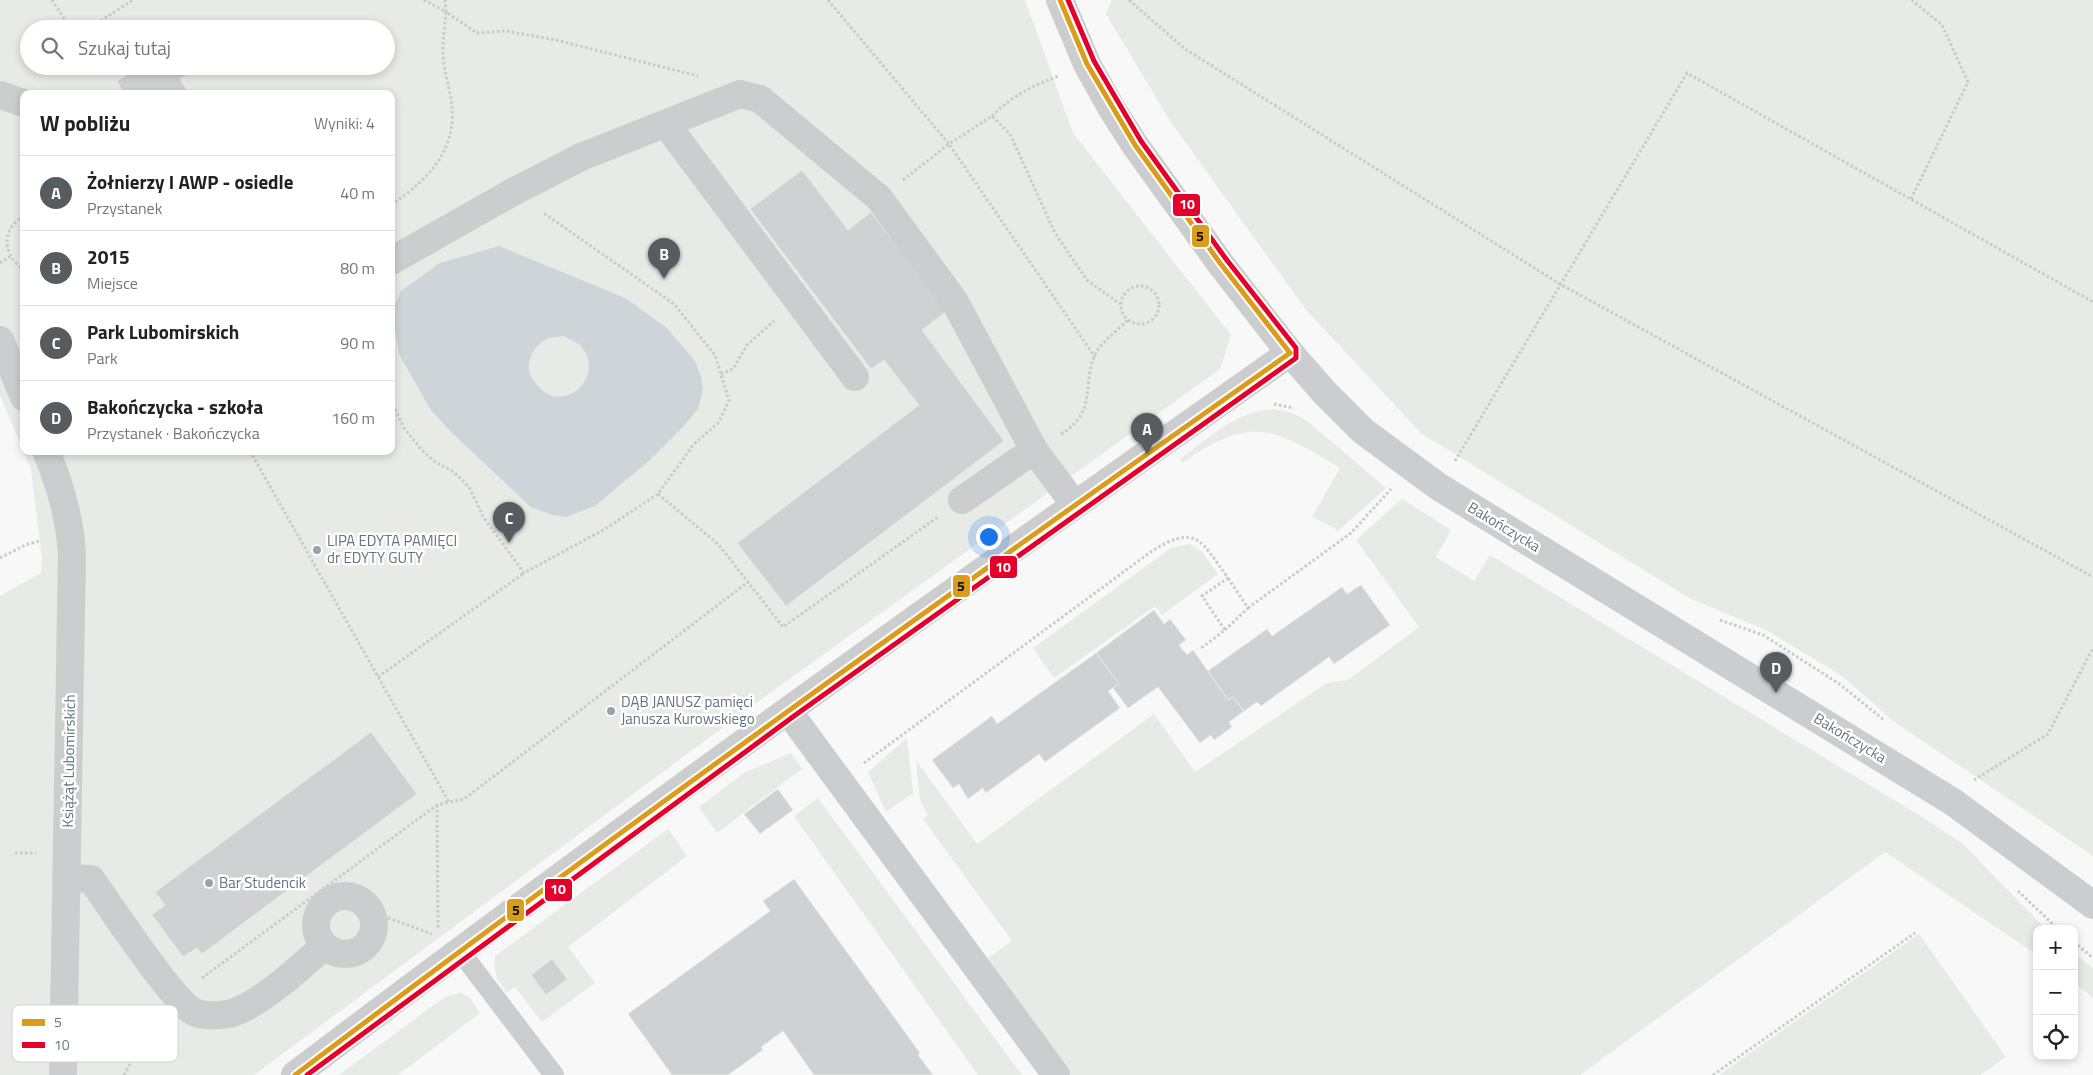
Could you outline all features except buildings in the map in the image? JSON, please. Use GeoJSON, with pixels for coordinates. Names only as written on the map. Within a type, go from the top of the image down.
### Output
{"type":"FeatureCollection","features":[{"type":"Feature","properties":{"kind":"street","name":"Bakończycka"},"geometry":{"type":"LineString","coordinates":[[1060,0],[1087,64],[1135,146],[1220,263],[1290,352],[1363,431],[1439,487],[1953,802],[2093,905]]}},
{"type":"Feature","properties":{"kind":"street"},"geometry":{"type":"LineString","coordinates":[[395,259],[513,192],[581,157],[740,94],[760,99],[879,198],[955,302],[1034,450],[1075,505]]}},
{"type":"Feature","properties":{"kind":"street"},"geometry":{"type":"LineString","coordinates":[[0,95],[20,102]]}},
{"type":"Feature","properties":{"kind":"street"},"geometry":{"type":"LineString","coordinates":[[666,124],[855,377]]}},
{"type":"Feature","properties":{"kind":"street"},"geometry":{"type":"LineString","coordinates":[[0,340],[20,388]]}},
{"type":"Feature","properties":{"kind":"street"},"geometry":{"type":"LineString","coordinates":[[295,1075],[460,951],[788,711],[1290,352]]}},
{"type":"Feature","properties":{"kind":"street"},"geometry":{"type":"LineString","coordinates":[[962,500],[1034,450]]}},
{"type":"Feature","properties":{"kind":"street","name":"Książąt Lubomirskich"},"geometry":{"type":"LineString","coordinates":[[51,455],[61,487],[71,534],[72,565],[64,1005]]}},
{"type":"Feature","properties":{"kind":"street"},"geometry":{"type":"LineString","coordinates":[[788,711],[1056,1075]]}},
{"type":"Feature","properties":{"kind":"street"},"geometry":{"type":"LineString","coordinates":[[66,878],[91,879],[174,993],[194,1012],[206,1015],[234,1013],[295,972],[324,946]]}},
{"type":"Feature","properties":{"kind":"street"},"geometry":{"type":"LineString","coordinates":[[346,896],[355,898],[363,902],[373,918],[373,935],[362,950],[352,954],[342,955],[324,946],[318,938],[317,917],[328,901],[346,896]]}},
{"type":"Feature","properties":{"kind":"street","name":"Książąt Lubomirskich"},"geometry":{"type":"LineString","coordinates":[[63,1062],[63,1075]]}},
{"type":"Feature","properties":{"kind":"lane"},"geometry":{"type":"LineString","coordinates":[[460,951],[554,1075]]}},
{"type":"Feature","properties":{"kind":"path"},"geometry":{"type":"LineString","coordinates":[[52,0],[65,20]]}},
{"type":"Feature","properties":{"kind":"path"},"geometry":{"type":"LineString","coordinates":[[102,20],[133,0]]}},
{"type":"Feature","properties":{"kind":"path"},"geometry":{"type":"LineString","coordinates":[[424,0],[477,33],[506,31],[556,40],[697,75],[712,84],[721,102]]}},
{"type":"Feature","properties":{"kind":"path"},"geometry":{"type":"LineString","coordinates":[[395,202],[418,186],[446,149],[451,134],[452,107],[442,51],[446,12],[445,0]]}},
{"type":"Feature","properties":{"kind":"path"},"geometry":{"type":"LineString","coordinates":[[828,0],[949,144],[1095,357]]}},
{"type":"Feature","properties":{"kind":"path"},"geometry":{"type":"LineString","coordinates":[[1129,0],[1185,49],[1560,284],[2093,577]]}},
{"type":"Feature","properties":{"kind":"path"},"geometry":{"type":"LineString","coordinates":[[1911,199],[1968,82],[1942,25],[1912,0]]}},
{"type":"Feature","properties":{"kind":"path"},"geometry":{"type":"LineString","coordinates":[[1439,487],[1686,73],[2093,302]]}},
{"type":"Feature","properties":{"kind":"path"},"geometry":{"type":"LineString","coordinates":[[879,198],[949,144],[992,116],[1009,100],[1023,91],[1064,75]]}},
{"type":"Feature","properties":{"kind":"path"},"geometry":{"type":"LineString","coordinates":[[992,116],[1010,134],[1054,233],[1087,280],[1120,304],[1123,316],[1139,325],[1150,321],[1158,311],[1158,299],[1149,289],[1137,286],[1126,292],[1120,304]]}},
{"type":"Feature","properties":{"kind":"path"},"geometry":{"type":"LineString","coordinates":[[378,677],[524,573],[605,529],[658,494],[694,444],[718,422],[729,400],[715,355],[674,304],[513,192]]}},
{"type":"Feature","properties":{"kind":"path"},"geometry":{"type":"LineString","coordinates":[[20,218],[14,222],[9,230],[7,249],[10,257],[20,268]]}},
{"type":"Feature","properties":{"kind":"path"},"geometry":{"type":"LineString","coordinates":[[0,263],[10,257]]}},
{"type":"Feature","properties":{"kind":"path"},"geometry":{"type":"LineString","coordinates":[[1034,450],[1067,430],[1081,416],[1086,402],[1097,351],[1128,320]]}},
{"type":"Feature","properties":{"kind":"path"},"geometry":{"type":"LineString","coordinates":[[721,374],[733,369],[747,345]]}},
{"type":"Feature","properties":{"kind":"path"},"geometry":{"type":"LineString","coordinates":[[395,409],[404,428],[421,449],[435,462],[454,472],[470,487],[484,518],[524,573]]}},
{"type":"Feature","properties":{"kind":"path"},"geometry":{"type":"LineString","coordinates":[[252,455],[449,802]]}},
{"type":"Feature","properties":{"kind":"path"},"geometry":{"type":"LineString","coordinates":[[1200,649],[1225,630],[1248,608],[1351,533],[1394,487]]}},
{"type":"Feature","properties":{"kind":"path"},"geometry":{"type":"LineString","coordinates":[[658,494],[718,544],[783,627],[962,500]]}},
{"type":"Feature","properties":{"kind":"path"},"geometry":{"type":"LineString","coordinates":[[0,558],[25,545],[71,534]]}},
{"type":"Feature","properties":{"kind":"path"},"geometry":{"type":"LineString","coordinates":[[839,781],[1166,542],[1184,536],[1195,539],[1205,546],[1248,608]]}},
{"type":"Feature","properties":{"kind":"path"},"geometry":{"type":"LineString","coordinates":[[1225,630],[1202,596],[1228,578]]}},
{"type":"Feature","properties":{"kind":"path"},"geometry":{"type":"LineString","coordinates":[[164,1005],[167,999],[190,981],[200,980],[437,805],[464,800],[748,582]]}},
{"type":"Feature","properties":{"kind":"path"},"geometry":{"type":"LineString","coordinates":[[1953,802],[1969,783],[2048,734],[2093,648]]}},
{"type":"Feature","properties":{"kind":"path"},"geometry":{"type":"LineString","coordinates":[[373,918],[388,918],[438,936],[437,805]]}},
{"type":"Feature","properties":{"kind":"path"},"geometry":{"type":"LineString","coordinates":[[1713,1075],[1915,933]]}},
{"type":"Feature","properties":{"kind":"path"},"geometry":{"type":"LineString","coordinates":[[2078,945],[2093,958]]}},
{"type":"Feature","properties":{"kind":"path"},"geometry":{"type":"LineString","coordinates":[[124,1075],[131,1062]]}},
{"type":"Feature","properties":{"kind":"shaded area"},"geometry":{"type":"Polygon","coordinates":[[[0,0],[1025,0],[1073,133],[1231,335],[1220,369],[741,714],[254,1075],[0,1075],[0,596],[41,573],[42,558],[31,469],[25,455],[395,455],[395,90],[20,90],[20,443],[0,395],[0,0]]]}},
{"type":"Feature","properties":{"kind":"shaded area"},"geometry":{"type":"Polygon","coordinates":[[[1112,0],[2093,0],[2093,856],[1892,720],[1842,676],[1766,630],[1691,599],[1422,434],[1307,311],[1170,121],[1106,14],[1112,0]]]}},
{"type":"Feature","properties":{"kind":"shaded area"},"geometry":{"type":"Polygon","coordinates":[[[499,246],[625,298],[667,328],[695,361],[701,376],[703,389],[698,409],[650,460],[595,506],[566,517],[552,515],[531,507],[453,434],[431,410],[399,354],[395,329],[395,304],[401,291],[440,263],[499,246]],[[564,336],[552,338],[541,342],[534,350],[529,361],[529,371],[541,390],[553,396],[565,396],[576,391],[584,382],[589,371],[588,358],[581,346],[564,336]]]}},
{"type":"Feature","properties":{"kind":"shaded area"},"geometry":{"type":"Polygon","coordinates":[[[1275,409],[1292,413],[1306,420],[1386,488],[1337,532],[1335,528],[1312,517],[1340,468],[1297,443],[1262,432],[1245,433],[1226,438],[1182,463],[1180,459],[1236,419],[1248,414],[1275,409]]]}},
{"type":"Feature","properties":{"kind":"shaded area"},"geometry":{"type":"Polygon","coordinates":[[[1402,499],[1451,530],[1436,557],[1474,581],[1490,555],[1962,843],[2042,925],[2033,925],[2033,952],[1885,852],[1580,1075],[1069,1075],[988,958],[1012,941],[923,819],[928,815],[920,801],[916,760],[977,844],[1154,714],[1195,772],[1327,683],[1348,680],[1419,627],[1356,540],[1402,499]]]}},
{"type":"Feature","properties":{"kind":"shaded area"},"geometry":{"type":"Polygon","coordinates":[[[1190,544],[1203,553],[1218,574],[1162,615],[1155,606],[1054,678],[1033,648],[1171,548],[1190,544]]]}},
{"type":"Feature","properties":{"kind":"shaded area"},"geometry":{"type":"Polygon","coordinates":[[[907,738],[913,793],[886,812],[868,772],[907,738]]]}},
{"type":"Feature","properties":{"kind":"shaded area"},"geometry":{"type":"Polygon","coordinates":[[[791,753],[802,769],[717,833],[699,807],[744,773],[791,753]]]}},
{"type":"Feature","properties":{"kind":"shaded area"},"geometry":{"type":"Polygon","coordinates":[[[818,798],[1022,1075],[978,1075],[794,816],[818,798]]]}},
{"type":"Feature","properties":{"kind":"shaded area"},"geometry":{"type":"Polygon","coordinates":[[[668,829],[687,856],[568,947],[595,983],[542,1022],[515,987],[507,993],[495,972],[495,956],[668,829]]]}},
{"type":"Feature","properties":{"kind":"shaded area"},"geometry":{"type":"Polygon","coordinates":[[[1919,934],[2006,1057],[1980,1075],[1719,1075],[1919,934]]]}},
{"type":"Feature","properties":{"kind":"shaded area"},"geometry":{"type":"Polygon","coordinates":[[[2078,956],[2093,968],[2093,998],[2078,985],[2078,956]]]}},
{"type":"Feature","properties":{"kind":"shaded area"},"geometry":{"type":"Polygon","coordinates":[[[461,993],[469,997],[480,1013],[398,1075],[339,1075],[446,996],[461,993]]]}},
{"type":"Feature","properties":{"kind":"transit line","name":"5"},"geometry":{"type":"LineString","coordinates":[[295,1075],[541,891],[790,710],[1290,353],[1220,263],[1135,145],[1087,64],[1060,0]]}},
{"type":"Feature","properties":{"kind":"transit line","name":"10"},"geometry":{"type":"LineString","coordinates":[[307,1075],[794,716],[1296,358],[1296,348],[1226,259],[1141,141],[1094,61],[1068,0]]}},
{"type":"Feature","properties":{"kind":"place","name":"2015"},"geometry":{"type":"Point","coordinates":[664,279]}},
{"type":"Feature","properties":{"kind":"place","name":"Żołnierzy I AWP - osiedle"},"geometry":{"type":"Point","coordinates":[1147,454]}},
{"type":"Feature","properties":{"kind":"place","name":"Park Lubomirskich"},"geometry":{"type":"Point","coordinates":[509,543]}},
{"type":"Feature","properties":{"kind":"place","name":"LIPA EDYTA PAMIĘCI dr EDYTY GUTY"},"geometry":{"type":"Point","coordinates":[317,550]}},
{"type":"Feature","properties":{"kind":"place","name":"Bakończycka - szkoła"},"geometry":{"type":"Point","coordinates":[1776,693]}},
{"type":"Feature","properties":{"kind":"place","name":"DĄB JANUSZ pamięci Janusza Kurowskiego"},"geometry":{"type":"Point","coordinates":[611,711]}},
{"type":"Feature","properties":{"kind":"place","name":"Bar Studencik"},"geometry":{"type":"Point","coordinates":[209,883]}}]}
